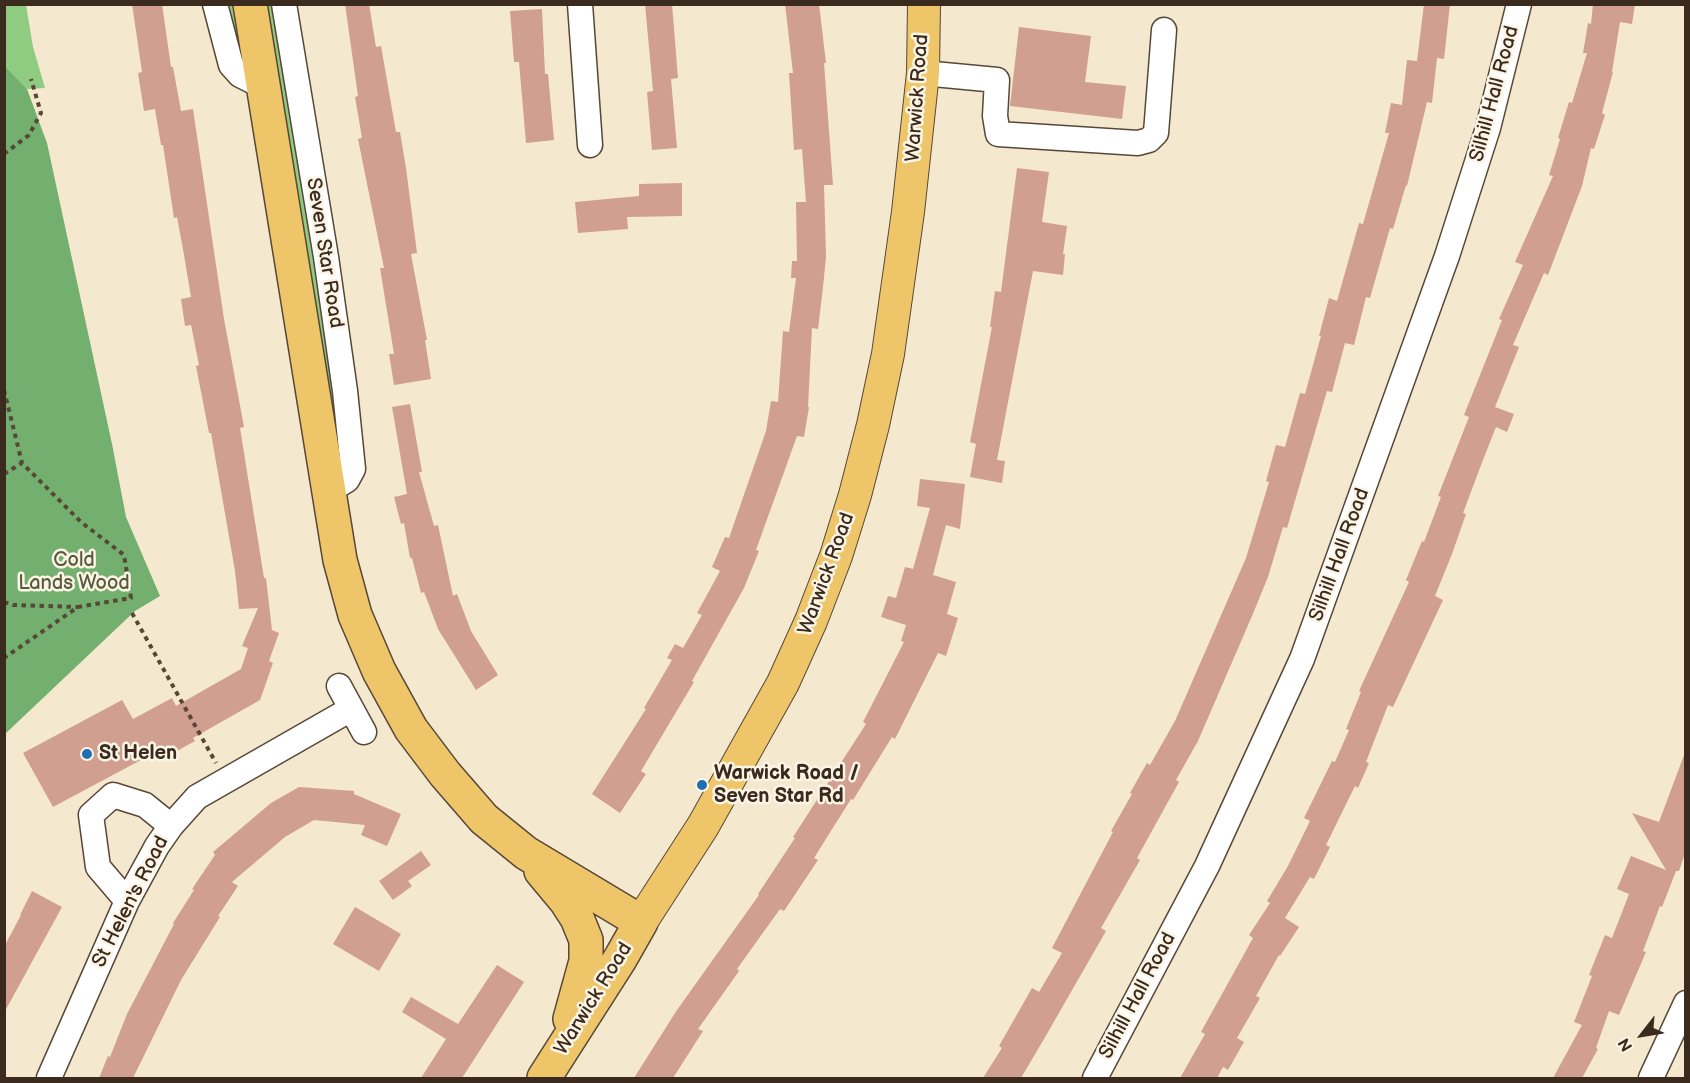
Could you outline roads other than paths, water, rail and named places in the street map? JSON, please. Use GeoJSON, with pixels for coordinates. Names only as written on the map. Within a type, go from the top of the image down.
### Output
{"type":"FeatureCollection","features":[{"type":"Feature","properties":{"kind":"highway","name":"Seven Star Road"},"geometry":{"type":"LineString","coordinates":[[250,4],[340,560],[355,615],[379,671],[411,729],[445,774],[484,819],[526,853],[641,922]]}},
{"type":"Feature","properties":{"kind":"highway","name":"Seven Star Road"},"geometry":{"type":"LineString","coordinates":[[526,853],[567,901],[586,940],[586,961],[571,1008],[566,1041]]}},
{"type":"Feature","properties":{"kind":"highway","name":"Warwick Road"},"geometry":{"type":"LineString","coordinates":[[544,1078],[641,922]]}},
{"type":"Feature","properties":{"kind":"main road","name":"Warwick Road"},"geometry":{"type":"LineString","coordinates":[[641,922],[703,826],[783,683],[811,621],[836,556],[855,495],[888,354],[908,212],[922,73],[924,4]]}},
{"type":"Feature","properties":{"kind":"street"},"geometry":{"type":"LineString","coordinates":[[215,4],[231,65],[240,75],[264,87]]}},
{"type":"Feature","properties":{"kind":"street","name":"Seven Star Road"},"geometry":{"type":"LineString","coordinates":[[284,4],[326,256],[345,390],[353,469],[347,480],[329,492]]}},
{"type":"Feature","properties":{"kind":"street"},"geometry":{"type":"LineString","coordinates":[[580,4],[590,145]]}},
{"type":"Feature","properties":{"kind":"street","name":"Silhill Hall Road"},"geometry":{"type":"LineString","coordinates":[[1095,1078],[1207,866],[1302,659],[1447,256],[1488,128],[1519,4]]}},
{"type":"Feature","properties":{"kind":"street"},"geometry":{"type":"LineString","coordinates":[[922,73],[997,80],[995,116],[998,134],[1138,143],[1149,140],[1156,133],[1164,30]]}},
{"type":"Feature","properties":{"kind":"street"},"geometry":{"type":"LineString","coordinates":[[339,686],[364,732]]}},
{"type":"Feature","properties":{"kind":"street","name":"St Helen's Road"},"geometry":{"type":"LineString","coordinates":[[49,1078],[128,902],[157,846],[171,826],[197,797],[351,709]]}},
{"type":"Feature","properties":{"kind":"street"},"geometry":{"type":"LineString","coordinates":[[128,902],[98,867],[91,814],[113,795],[145,805],[171,826]]}},
{"type":"Feature","properties":{"kind":"street"},"geometry":{"type":"LineString","coordinates":[[1652,1078],[1683,1018]]}},
{"type":"Feature","properties":{"kind":"place","name":"St Helen"},"geometry":{"type":"Point","coordinates":[87,754]}},
{"type":"Feature","properties":{"kind":"place","name":"Warwick Road / Seven Star Rd"},"geometry":{"type":"Point","coordinates":[702,785]}},
{"type":"Feature","properties":{"kind":"park label","name":"Cold Lands Wood"},"geometry":{"type":"Point","coordinates":[74,572]}}]}
